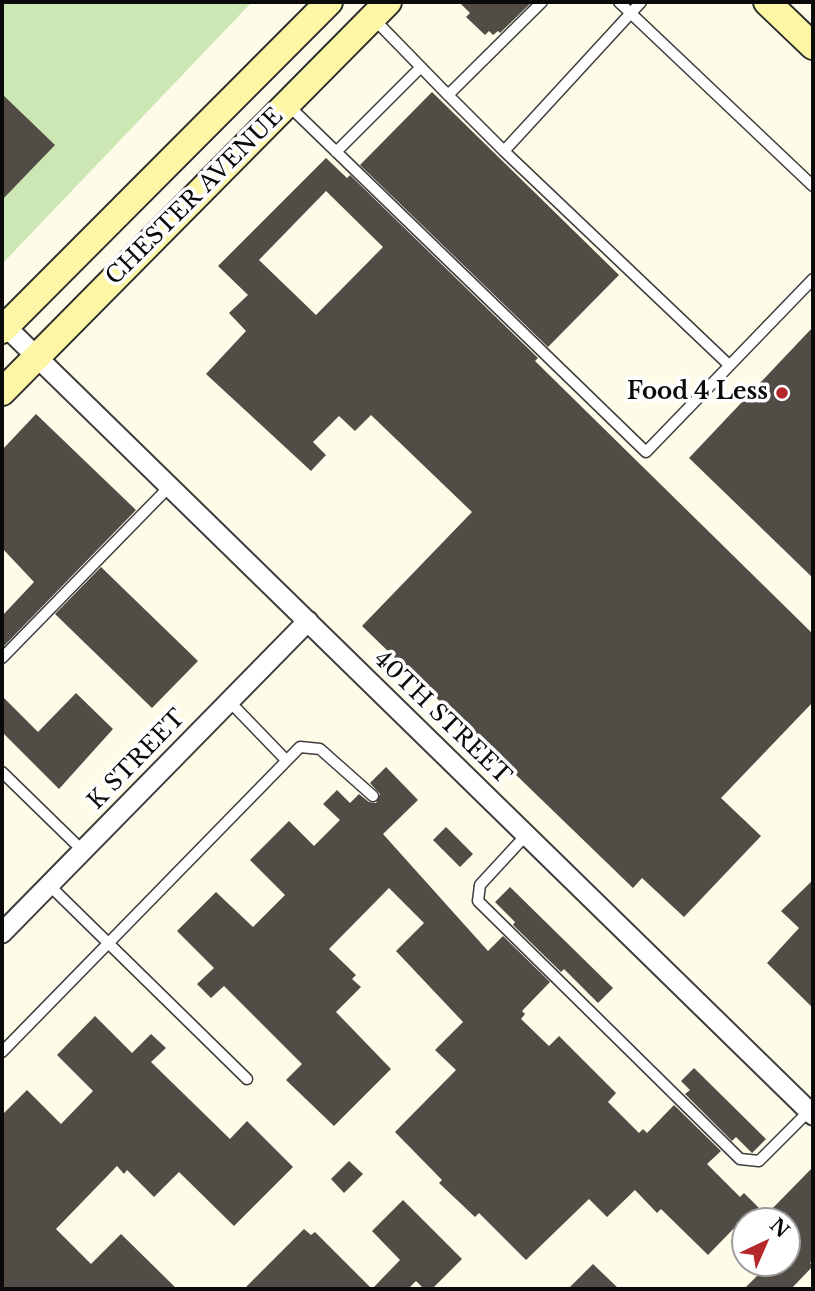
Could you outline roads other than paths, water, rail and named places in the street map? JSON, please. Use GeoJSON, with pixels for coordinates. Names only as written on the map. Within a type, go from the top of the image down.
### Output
{"type":"FeatureCollection","features":[{"type":"Feature","properties":{"kind":"main road","name":"CHESTER AVENUE"},"geometry":{"type":"LineString","coordinates":[[3,326],[328,2]]}},
{"type":"Feature","properties":{"kind":"main road"},"geometry":{"type":"LineString","coordinates":[[767,2],[813,46]]}},
{"type":"Feature","properties":{"kind":"main road","name":"CHESTER AVENUE"},"geometry":{"type":"LineString","coordinates":[[2,392],[380,10]]}},
{"type":"Feature","properties":{"kind":"street","name":"40TH STREET"},"geometry":{"type":"LineString","coordinates":[[3,326],[811,1113]]}},
{"type":"Feature","properties":{"kind":"street","name":"K STREET"},"geometry":{"type":"LineString","coordinates":[[2,933],[308,621]]}},
{"type":"Feature","properties":{"kind":"lane"},"geometry":{"type":"LineString","coordinates":[[448,95],[542,2]]}},
{"type":"Feature","properties":{"kind":"lane"},"geometry":{"type":"LineString","coordinates":[[619,2],[813,186]]}},
{"type":"Feature","properties":{"kind":"lane"},"geometry":{"type":"LineString","coordinates":[[504,151],[642,2]]}},
{"type":"Feature","properties":{"kind":"lane"},"geometry":{"type":"LineString","coordinates":[[380,10],[421,67],[448,95],[729,366]]}},
{"type":"Feature","properties":{"kind":"lane"},"geometry":{"type":"LineString","coordinates":[[336,152],[421,67]]}},
{"type":"Feature","properties":{"kind":"lane"},"geometry":{"type":"LineString","coordinates":[[287,104],[646,452],[813,279]]}},
{"type":"Feature","properties":{"kind":"lane"},"geometry":{"type":"LineString","coordinates":[[2,658],[170,486]]}},
{"type":"Feature","properties":{"kind":"lane"},"geometry":{"type":"LineString","coordinates":[[229,701],[286,760]]}},
{"type":"Feature","properties":{"kind":"lane"},"geometry":{"type":"LineString","coordinates":[[2,1052],[299,747],[320,749],[373,796]]}},
{"type":"Feature","properties":{"kind":"lane"},"geometry":{"type":"LineString","coordinates":[[2,772],[83,850]]}},
{"type":"Feature","properties":{"kind":"lane"},"geometry":{"type":"LineString","coordinates":[[527,834],[480,885],[478,901],[740,1159],[759,1161],[811,1113]]}},
{"type":"Feature","properties":{"kind":"lane"},"geometry":{"type":"LineString","coordinates":[[49,885],[247,1079]]}},
{"type":"Feature","properties":{"kind":"place","name":"Food 4 Less"},"geometry":{"type":"Point","coordinates":[782,393]}}]}
